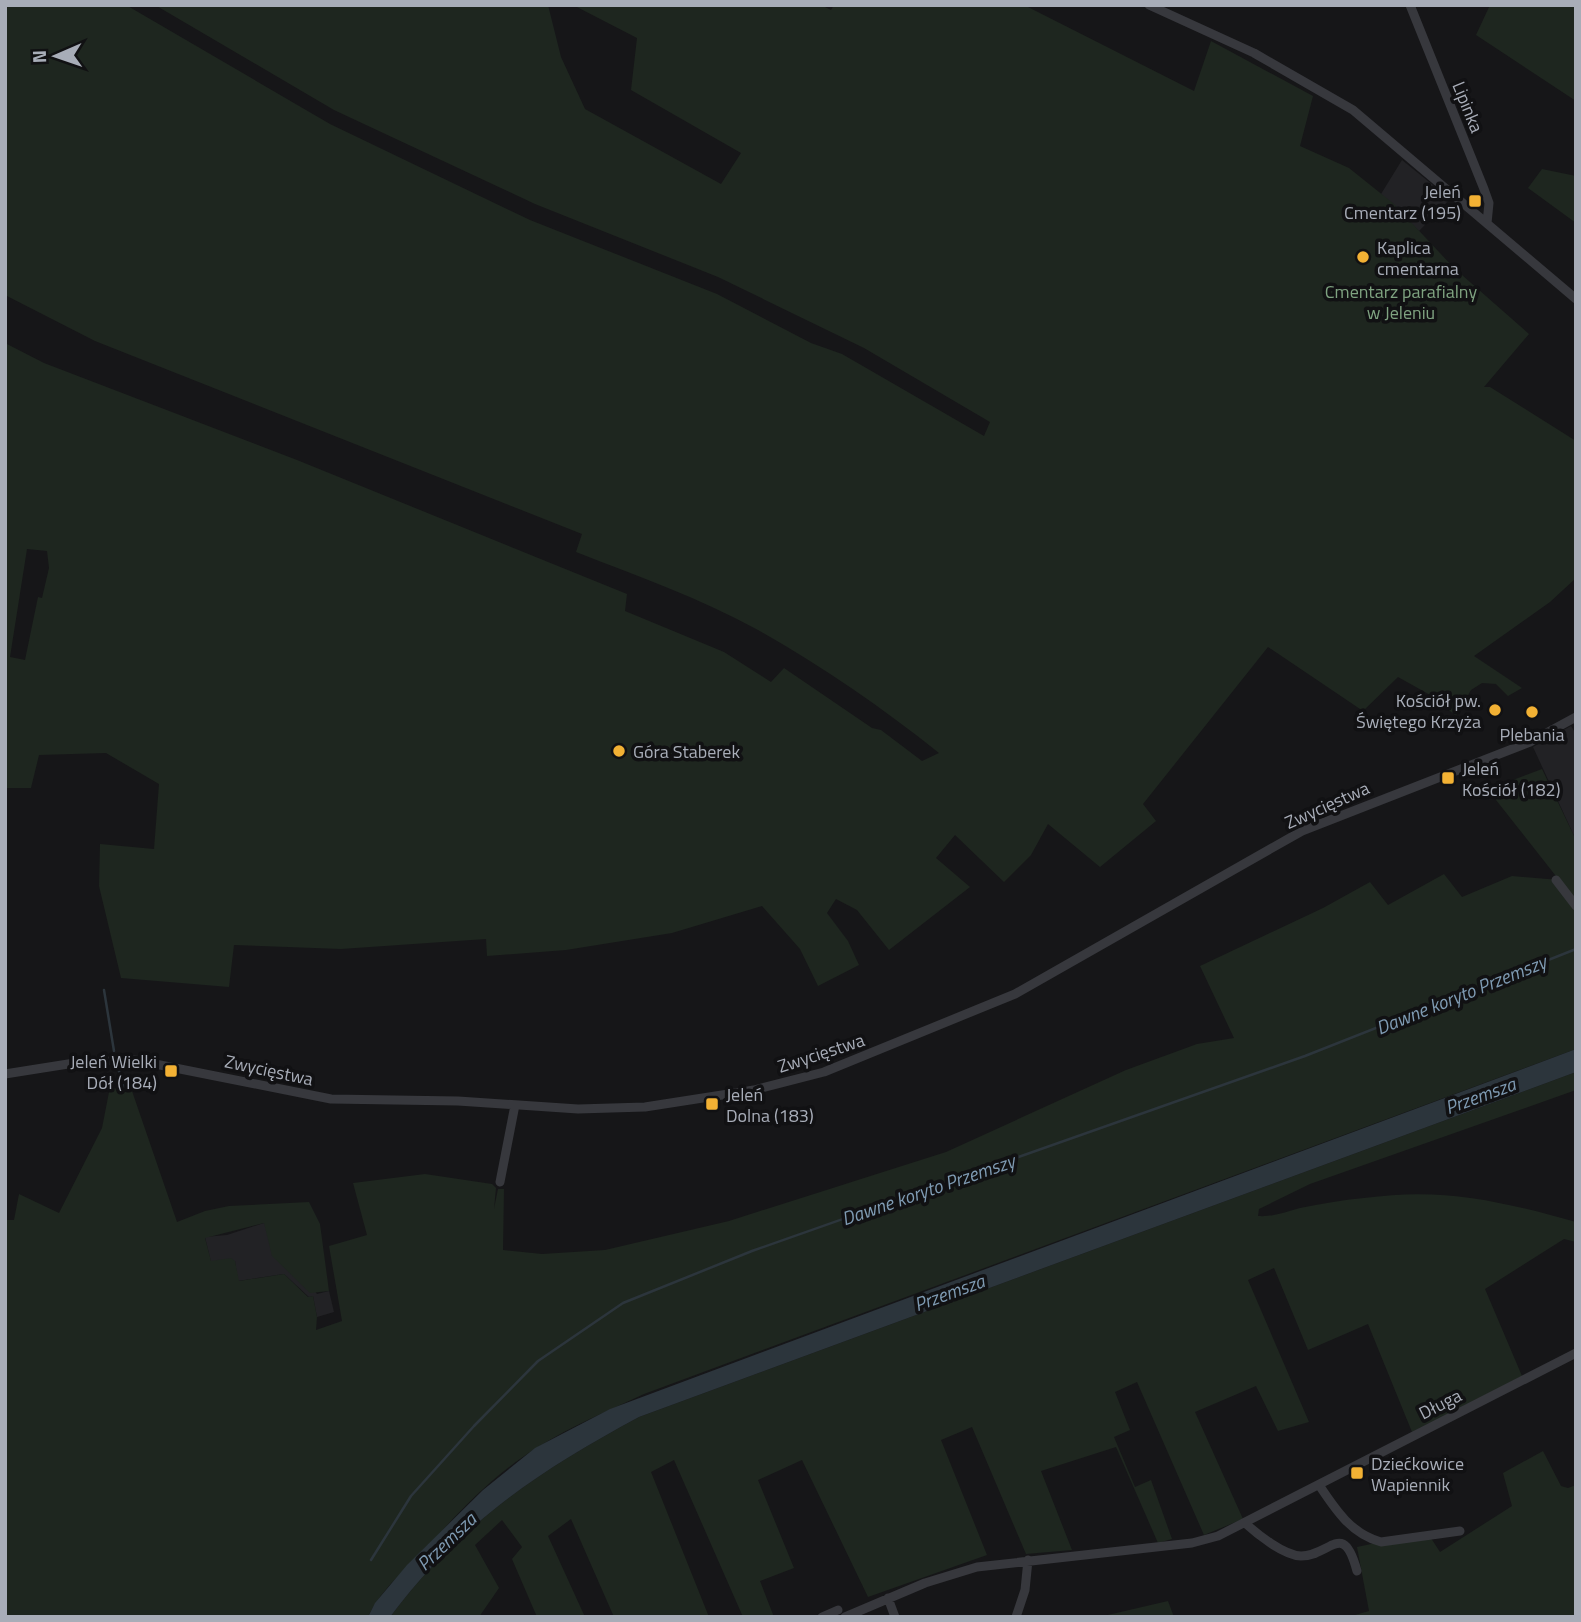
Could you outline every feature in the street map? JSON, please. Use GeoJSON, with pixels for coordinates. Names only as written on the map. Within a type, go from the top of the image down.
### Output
{"type":"FeatureCollection","features":[{"type":"Feature","properties":{"kind":"street"},"geometry":{"type":"LineString","coordinates":[[1149,5],[1254,53],[1353,110],[1576,299]]}},
{"type":"Feature","properties":{"kind":"street","name":"Lipinka"},"geometry":{"type":"LineString","coordinates":[[1410,5],[1489,203],[1487,223]]}},
{"type":"Feature","properties":{"kind":"street","name":"Zwycięstwa"},"geometry":{"type":"LineString","coordinates":[[5,1074],[87,1061],[135,1060],[331,1099],[578,1109],[645,1107],[754,1090],[824,1072],[1014,994],[1318,823],[1530,742],[1576,717]]}},
{"type":"Feature","properties":{"kind":"street"},"geometry":{"type":"LineString","coordinates":[[1556,880],[1576,906]]}},
{"type":"Feature","properties":{"kind":"street"},"geometry":{"type":"LineString","coordinates":[[500,1182],[515,1105]]}},
{"type":"Feature","properties":{"kind":"street","name":"Długa"},"geometry":{"type":"LineString","coordinates":[[822,1617],[888,1598],[977,1567],[1192,1543],[1218,1536],[1576,1353]]}},
{"type":"Feature","properties":{"kind":"street"},"geometry":{"type":"LineString","coordinates":[[1319,1485],[1340,1517],[1373,1540],[1394,1541],[1460,1531]]}},
{"type":"Feature","properties":{"kind":"street"},"geometry":{"type":"LineString","coordinates":[[1245,1523],[1258,1535],[1298,1556],[1308,1555],[1331,1544],[1345,1544],[1351,1549],[1357,1571]]}},
{"type":"Feature","properties":{"kind":"street"},"geometry":{"type":"LineString","coordinates":[[1016,1617],[1025,1590],[1028,1560]]}},
{"type":"Feature","properties":{"kind":"street"},"geometry":{"type":"LineString","coordinates":[[888,1598],[895,1617]]}},
{"type":"Feature","properties":{"kind":"shaded area"},"geometry":{"type":"Polygon","coordinates":[[[1402,160],[1450,199],[1419,231],[1381,194],[1402,160]]]}},
{"type":"Feature","properties":{"kind":"shaded area"},"geometry":{"type":"Polygon","coordinates":[[[1571,726],[1576,734],[1576,840],[1533,747],[1571,726]]]}},
{"type":"Feature","properties":{"kind":"shaded area"},"geometry":{"type":"Polygon","coordinates":[[[264,1223],[317,1294],[329,1291],[334,1312],[317,1317],[313,1296],[309,1297],[284,1274],[238,1281],[235,1261],[211,1262],[205,1237],[227,1235],[264,1223]]]}},
{"type":"Feature","properties":{"kind":"green space","name":"Cmentarz parafialny w Jeleniu"},"geometry":{"type":"Polygon","coordinates":[[[5,5],[126,5],[330,124],[530,220],[717,294],[811,343],[842,354],[984,436],[990,422],[864,348],[718,277],[535,204],[334,110],[155,5],[548,5],[561,57],[585,109],[721,184],[741,153],[631,90],[637,38],[573,5],[821,5],[831,10],[834,5],[1024,5],[1194,91],[1211,41],[1313,96],[1300,146],[1349,168],[1394,204],[1454,268],[1529,334],[1484,387],[1490,387],[1576,441],[1576,578],[1550,602],[1474,656],[1522,688],[1508,696],[1496,684],[1482,683],[1471,690],[1456,716],[1432,696],[1398,677],[1363,711],[1268,647],[1143,804],[1156,821],[1100,867],[1048,824],[1031,855],[1004,882],[955,835],[936,858],[970,887],[889,950],[857,910],[836,899],[827,913],[848,941],[859,965],[818,986],[800,949],[762,906],[672,933],[566,950],[487,956],[486,939],[341,949],[234,945],[229,987],[121,978],[99,886],[100,844],[154,849],[159,784],[106,753],[39,755],[31,788],[5,788],[5,343],[44,363],[297,460],[627,594],[625,611],[724,652],[771,682],[784,668],[872,728],[881,730],[922,761],[939,753],[851,688],[758,630],[691,598],[576,552],[582,534],[95,341],[5,295],[5,5]],[[27,549],[10,657],[25,660],[38,597],[42,598],[49,568],[47,551],[27,549]]]}},
{"type":"Feature","properties":{"kind":"green space"},"geometry":{"type":"Polygon","coordinates":[[[1490,5],[1576,5],[1576,101],[1476,35],[1490,5]]]}},
{"type":"Feature","properties":{"kind":"green space"},"geometry":{"type":"Polygon","coordinates":[[[1542,169],[1576,176],[1576,223],[1528,188],[1542,169]]]}},
{"type":"Feature","properties":{"kind":"green space"},"geometry":{"type":"Polygon","coordinates":[[[1542,769],[1576,840],[1576,1049],[644,1394],[590,1419],[538,1447],[494,1479],[396,1578],[368,1617],[5,1617],[5,1220],[14,1220],[19,1194],[59,1213],[102,1128],[110,1087],[132,1091],[177,1222],[205,1211],[229,1206],[309,1202],[320,1224],[329,1291],[310,1293],[272,1256],[264,1223],[205,1238],[211,1261],[231,1258],[235,1261],[239,1281],[284,1274],[308,1297],[313,1296],[317,1317],[316,1330],[342,1321],[329,1246],[367,1235],[353,1183],[425,1174],[492,1184],[496,1188],[494,1209],[498,1189],[504,1189],[503,1250],[542,1254],[605,1250],[729,1221],[946,1152],[1126,1070],[1197,1044],[1234,1038],[1200,966],[1323,908],[1370,882],[1388,905],[1444,874],[1462,897],[1512,876],[1559,880],[1496,800],[1492,788],[1542,769]]]}},
{"type":"Feature","properties":{"kind":"green space"},"geometry":{"type":"Polygon","coordinates":[[[1576,1072],[1576,1090],[1310,1184],[1259,1209],[1258,1216],[1269,1216],[1356,1199],[1393,1195],[1446,1195],[1496,1202],[1576,1222],[1576,1242],[1564,1239],[1485,1289],[1522,1376],[1412,1432],[1368,1324],[1308,1350],[1274,1268],[1248,1280],[1309,1422],[1278,1431],[1256,1386],[1195,1412],[1243,1519],[1204,1535],[1137,1382],[1115,1392],[1130,1430],[1114,1437],[1135,1487],[1151,1480],[1172,1539],[1158,1543],[1116,1447],[1041,1471],[1072,1550],[1026,1554],[972,1427],[941,1440],[987,1555],[868,1597],[802,1460],[758,1480],[794,1568],[760,1581],[774,1617],[743,1617],[674,1460],[651,1472],[709,1617],[614,1617],[571,1519],[548,1536],[585,1617],[537,1617],[512,1559],[522,1547],[502,1520],[475,1545],[499,1588],[479,1617],[390,1617],[444,1554],[502,1503],[567,1458],[639,1417],[1576,1072]]]}},
{"type":"Feature","properties":{"kind":"green space"},"geometry":{"type":"Polygon","coordinates":[[[1543,1451],[1561,1486],[1568,1488],[1576,1485],[1576,1617],[1348,1617],[1369,1611],[1357,1547],[1427,1532],[1440,1552],[1512,1506],[1503,1473],[1543,1451]]]}},
{"type":"Feature","properties":{"kind":"green space"},"geometry":{"type":"Polygon","coordinates":[[[1168,1601],[1174,1617],[1099,1617],[1168,1601]]]}},
{"type":"Feature","properties":{"kind":"water","name":"Przemsza"},"geometry":{"type":"Polygon","coordinates":[[[1576,1049],[1576,1072],[639,1417],[567,1458],[502,1503],[444,1554],[390,1617],[368,1617],[375,1603],[407,1565],[483,1490],[535,1448],[610,1409],[1576,1049]]]}},
{"type":"Feature","properties":{"kind":"waterway","name":"Dawne koryto Przemszy"},"geometry":{"type":"LineString","coordinates":[[371,1560],[411,1496],[474,1426],[538,1361],[623,1303],[752,1251],[1305,1056],[1576,949]]}},
{"type":"Feature","properties":{"kind":"waterway"},"geometry":{"type":"LineString","coordinates":[[104,990],[114,1051]]}},
{"type":"Feature","properties":{"kind":"waterway"},"geometry":{"type":"LineString","coordinates":[[117,1065],[124,1087]]}},
{"type":"Feature","properties":{"kind":"place","name":"Jeleń Cmentarz (195)"},"geometry":{"type":"Point","coordinates":[1475,201]}},
{"type":"Feature","properties":{"kind":"place","name":"Kaplica cmentarna"},"geometry":{"type":"Point","coordinates":[1363,257]}},
{"type":"Feature","properties":{"kind":"place","name":"Kościół pw. Świętego Krzyża"},"geometry":{"type":"Point","coordinates":[1495,710]}},
{"type":"Feature","properties":{"kind":"place","name":"Plebania"},"geometry":{"type":"Point","coordinates":[1532,712]}},
{"type":"Feature","properties":{"kind":"place","name":"Góra Staberek"},"geometry":{"type":"Point","coordinates":[619,751]}},
{"type":"Feature","properties":{"kind":"place","name":"Jeleń Kościół (182)"},"geometry":{"type":"Point","coordinates":[1448,778]}},
{"type":"Feature","properties":{"kind":"place","name":"Jeleń Wielki Dół (184)"},"geometry":{"type":"Point","coordinates":[171,1071]}},
{"type":"Feature","properties":{"kind":"place","name":"Jeleń Dolna (183)"},"geometry":{"type":"Point","coordinates":[712,1104]}},
{"type":"Feature","properties":{"kind":"place","name":"Dziećkowice Wapiennik"},"geometry":{"type":"Point","coordinates":[1357,1473]}}]}
